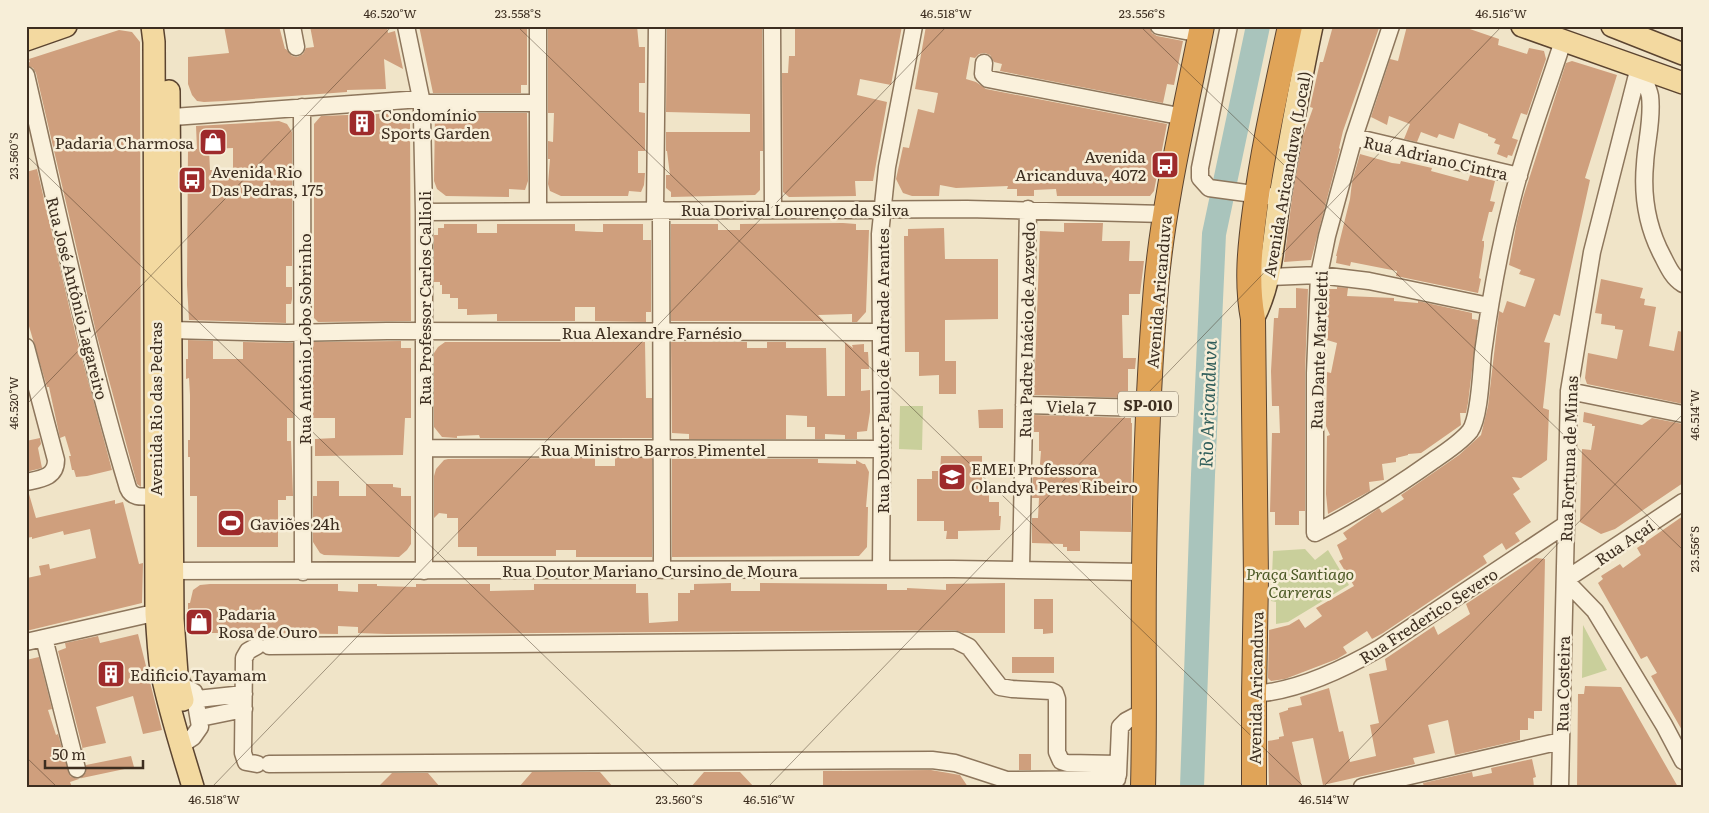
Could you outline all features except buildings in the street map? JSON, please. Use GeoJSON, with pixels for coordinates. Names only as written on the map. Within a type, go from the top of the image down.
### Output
{"type":"FeatureCollection","features":[{"type":"Feature","properties":{"kind":"highway","name":"Avenida Aricanduva"},"geometry":{"type":"LineString","coordinates":[[1254,787],[1256,579],[1253,319],[1248,284],[1250,248],[1261,196],[1262,161],[1290,26]]}},
{"type":"Feature","properties":{"kind":"highway","name":"Avenida Aricanduva"},"geometry":{"type":"LineString","coordinates":[[1143,787],[1145,711],[1144,572],[1148,408],[1156,285],[1165,214],[1202,30]]}},
{"type":"Feature","properties":{"kind":"main road"},"geometry":{"type":"LineString","coordinates":[[26,40],[66,26]]}},
{"type":"Feature","properties":{"kind":"main road","name":"Avenida Rio das Pedras"},"geometry":{"type":"LineString","coordinates":[[152,26],[162,118],[171,330],[164,571],[165,617],[158,652],[191,733],[207,787]]}},
{"type":"Feature","properties":{"kind":"main road","name":"Avenida Rio das Pedras"},"geometry":{"type":"LineString","coordinates":[[164,571],[156,496],[162,118],[166,26]]}},
{"type":"Feature","properties":{"kind":"main road","name":"Avenida Aricanduva (Local)"},"geometry":{"type":"LineString","coordinates":[[1253,319],[1262,303],[1268,277],[1261,196],[1312,26]]}},
{"type":"Feature","properties":{"kind":"main road"},"geometry":{"type":"LineString","coordinates":[[1522,26],[1683,82]]}},
{"type":"Feature","properties":{"kind":"main road"},"geometry":{"type":"LineString","coordinates":[[1612,26],[1683,54]]}},
{"type":"Feature","properties":{"kind":"main road","name":"Avenida Rio das Pedras"},"geometry":{"type":"LineString","coordinates":[[191,733],[193,787]]}},
{"type":"Feature","properties":{"kind":"street"},"geometry":{"type":"LineString","coordinates":[[292,26],[296,47]]}},
{"type":"Feature","properties":{"kind":"street","name":"Rua Professor Carlos Callioli"},"geometry":{"type":"LineString","coordinates":[[406,26],[421,101],[424,212],[424,571]]}},
{"type":"Feature","properties":{"kind":"street"},"geometry":{"type":"LineString","coordinates":[[538,26],[538,210]]}},
{"type":"Feature","properties":{"kind":"street"},"geometry":{"type":"LineString","coordinates":[[657,26],[658,210],[662,332],[662,570]]}},
{"type":"Feature","properties":{"kind":"street"},"geometry":{"type":"LineString","coordinates":[[772,26],[773,210]]}},
{"type":"Feature","properties":{"kind":"street","name":"Rua Doutor Paulo de Andrade Arantes"},"geometry":{"type":"LineString","coordinates":[[882,570],[880,234],[886,167],[914,26]]}},
{"type":"Feature","properties":{"kind":"street"},"geometry":{"type":"LineString","coordinates":[[1159,26],[1202,30]]}},
{"type":"Feature","properties":{"kind":"street"},"geometry":{"type":"LineString","coordinates":[[1229,26],[1200,168],[1200,178],[1210,188],[1261,196]]}},
{"type":"Feature","properties":{"kind":"street","name":"Rua Dante Marteletti"},"geometry":{"type":"LineString","coordinates":[[1391,26],[1354,137],[1327,236],[1319,275],[1315,534],[1364,506],[1417,472],[1447,451],[1470,431],[1475,416],[1489,306]]}},
{"type":"Feature","properties":{"kind":"street"},"geometry":{"type":"LineString","coordinates":[[1268,277],[1319,275],[1369,281],[1489,306],[1497,259],[1519,176],[1563,41]]}},
{"type":"Feature","properties":{"kind":"street"},"geometry":{"type":"LineString","coordinates":[[984,62],[982,74],[988,79],[1184,117]]}},
{"type":"Feature","properties":{"kind":"street"},"geometry":{"type":"LineString","coordinates":[[1639,67],[1650,94],[1651,112],[1645,164],[1648,214],[1652,233],[1661,254],[1678,282],[1683,284]]}},
{"type":"Feature","properties":{"kind":"street","name":"Rua Fortuna de Minas"},"geometry":{"type":"LineString","coordinates":[[1565,580],[1569,391],[1592,252],[1639,67]]}},
{"type":"Feature","properties":{"kind":"street","name":"Rua José Antônio Lagareiro"},"geometry":{"type":"LineString","coordinates":[[26,75],[83,322],[128,488],[134,496],[156,496]]}},
{"type":"Feature","properties":{"kind":"street"},"geometry":{"type":"LineString","coordinates":[[162,118],[302,107],[421,101],[538,104]]}},
{"type":"Feature","properties":{"kind":"street","name":"Rua Antônio Lobo Sobrinho"},"geometry":{"type":"LineString","coordinates":[[302,107],[303,572]]}},
{"type":"Feature","properties":{"kind":"street","name":"Rua Adriano Cintra"},"geometry":{"type":"LineString","coordinates":[[1354,137],[1519,176]]}},
{"type":"Feature","properties":{"kind":"street","name":"Rua Dorival Lourenço da Silva"},"geometry":{"type":"LineString","coordinates":[[424,212],[1028,209],[1165,214]]}},
{"type":"Feature","properties":{"kind":"street","name":"Rua Padre Inácio de Azevedo"},"geometry":{"type":"LineString","coordinates":[[1021,570],[1028,209]]}},
{"type":"Feature","properties":{"kind":"street","name":"Rua Alexandre Farnésio"},"geometry":{"type":"LineString","coordinates":[[171,330],[303,332],[880,332]]}},
{"type":"Feature","properties":{"kind":"street"},"geometry":{"type":"LineString","coordinates":[[26,347],[56,460],[54,471],[34,480]]}},
{"type":"Feature","properties":{"kind":"street"},"geometry":{"type":"LineString","coordinates":[[1569,391],[1683,414]]}},
{"type":"Feature","properties":{"kind":"street","name":"Viela 7"},"geometry":{"type":"LineString","coordinates":[[1024,404],[1148,408]]}},
{"type":"Feature","properties":{"kind":"street","name":"Rua Ministro Barros Pimentel"},"geometry":{"type":"LineString","coordinates":[[424,448],[882,449]]}},
{"type":"Feature","properties":{"kind":"street","name":"Rua Açaí"},"geometry":{"type":"LineString","coordinates":[[1565,580],[1683,502]]}},
{"type":"Feature","properties":{"kind":"street","name":"Rua Frederico Severo"},"geometry":{"type":"LineString","coordinates":[[1254,694],[1274,693],[1355,662],[1395,638],[1565,525]]}},
{"type":"Feature","properties":{"kind":"street","name":"Rua Doutor Mariano Cursino de Moura"},"geometry":{"type":"LineString","coordinates":[[164,571],[1021,570],[1144,572]]}},
{"type":"Feature","properties":{"kind":"street"},"geometry":{"type":"LineString","coordinates":[[1565,580],[1595,611],[1664,725],[1683,761]]}},
{"type":"Feature","properties":{"kind":"street","name":"Rua Costeira"},"geometry":{"type":"LineString","coordinates":[[1560,787],[1565,580]]}},
{"type":"Feature","properties":{"kind":"street"},"geometry":{"type":"LineString","coordinates":[[26,642],[145,615],[165,617]]}},
{"type":"Feature","properties":{"kind":"street"},"geometry":{"type":"LineString","coordinates":[[44,638],[77,769]]}},
{"type":"Feature","properties":{"kind":"street"},"geometry":{"type":"LineString","coordinates":[[955,640],[969,647],[1000,687],[1051,691],[1055,693],[1057,698],[1057,752],[1061,761],[1118,776],[1007,783],[954,763],[932,760],[248,764],[244,757],[244,658],[248,651],[263,646],[955,640]]}},
{"type":"Feature","properties":{"kind":"street"},"geometry":{"type":"LineString","coordinates":[[172,684],[191,689],[196,699],[191,733]]}},
{"type":"Feature","properties":{"kind":"street"},"geometry":{"type":"LineString","coordinates":[[196,699],[244,701]]}},
{"type":"Feature","properties":{"kind":"street"},"geometry":{"type":"LineString","coordinates":[[191,733],[244,701]]}},
{"type":"Feature","properties":{"kind":"street"},"geometry":{"type":"LineString","coordinates":[[1118,776],[1120,727],[1126,721],[1145,711]]}},
{"type":"Feature","properties":{"kind":"street"},"geometry":{"type":"LineString","coordinates":[[1362,787],[1561,741]]}},
{"type":"Feature","properties":{"kind":"green space"},"geometry":{"type":"Polygon","coordinates":[[[900,406],[923,406],[922,450],[899,449],[900,406]]]}},
{"type":"Feature","properties":{"kind":"green space","name":"Praça Santiago Carreras"},"geometry":{"type":"Polygon","coordinates":[[[1305,549],[1315,560],[1328,550],[1349,585],[1288,622],[1276,624],[1276,602],[1271,601],[1273,551],[1305,549]]]}},
{"type":"Feature","properties":{"kind":"green space"},"geometry":{"type":"Polygon","coordinates":[[[1583,625],[1607,670],[1582,678],[1583,625]]]}},
{"type":"Feature","properties":{"kind":"waterway","name":"Rio Aricanduva"},"geometry":{"type":"LineString","coordinates":[[1192,787],[1214,234],[1258,26]]}},
{"type":"Feature","properties":{"kind":"place","name":"Condomínio Sports Garden"},"geometry":{"type":"Point","coordinates":[362,123]}},
{"type":"Feature","properties":{"kind":"place","name":"Padaria Charmosa"},"geometry":{"type":"Point","coordinates":[213,142]}},
{"type":"Feature","properties":{"kind":"place","name":"Avenida Aricanduva, 4072"},"geometry":{"type":"Point","coordinates":[1165,165]}},
{"type":"Feature","properties":{"kind":"place","name":"Avenida Rio Das Pedras, 175"},"geometry":{"type":"Point","coordinates":[192,180]}},
{"type":"Feature","properties":{"kind":"place","name":"EMEI Professora Olandya Peres Ribeiro"},"geometry":{"type":"Point","coordinates":[952,477]}},
{"type":"Feature","properties":{"kind":"place","name":"Gaviões 24h"},"geometry":{"type":"Point","coordinates":[231,523]}},
{"type":"Feature","properties":{"kind":"place","name":"Padaria Rosa de Ouro"},"geometry":{"type":"Point","coordinates":[199,622]}},
{"type":"Feature","properties":{"kind":"place","name":"Edificio Tayamam"},"geometry":{"type":"Point","coordinates":[111,674]}}]}
